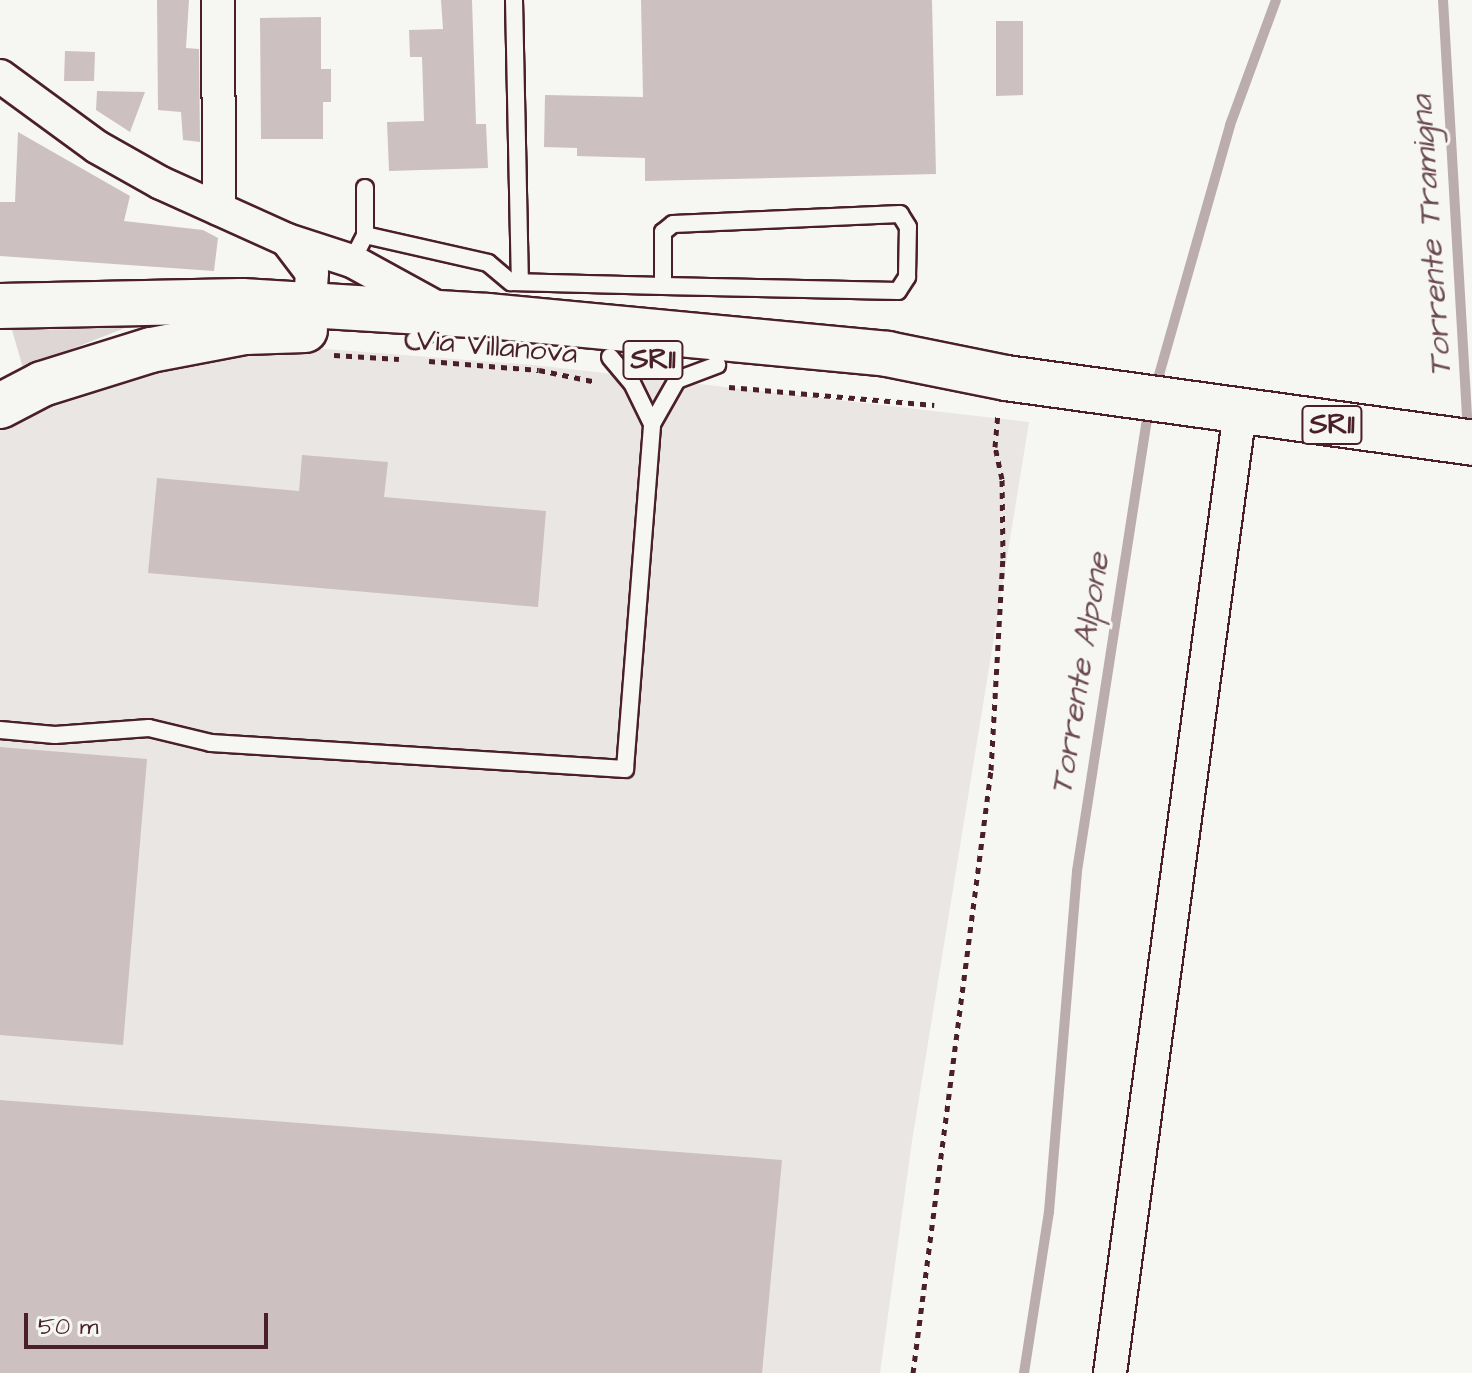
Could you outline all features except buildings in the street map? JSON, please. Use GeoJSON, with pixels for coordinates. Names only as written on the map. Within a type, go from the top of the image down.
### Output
{"type":"FeatureCollection","features":[{"type":"Feature","properties":{"kind":"main road","name":"Via Villanova"},"geometry":{"type":"LineString","coordinates":[[0,306],[310,304],[420,343],[513,294],[887,354],[1000,395]]}},
{"type":"Feature","properties":{"kind":"main road","name":"Via Villanova"},"geometry":{"type":"LineString","coordinates":[[0,406],[98,364],[245,332],[326,331],[608,372],[885,381],[1000,395],[1057,385],[1240,412]]}},
{"type":"Feature","properties":{"kind":"main road","name":"SR11"},"geometry":{"type":"LineString","coordinates":[[1240,412],[1472,443]]}},
{"type":"Feature","properties":{"kind":"street"},"geometry":{"type":"LineString","coordinates":[[218,0],[219,209]]}},
{"type":"Feature","properties":{"kind":"street"},"geometry":{"type":"LineString","coordinates":[[0,76],[97,147],[219,209],[287,240],[358,248],[420,343]]}},
{"type":"Feature","properties":{"kind":"street"},"geometry":{"type":"LineString","coordinates":[[287,240],[312,273],[310,304]]}},
{"type":"Feature","properties":{"kind":"street"},"geometry":{"type":"LineString","coordinates":[[1110,1373],[1240,412]]}},
{"type":"Feature","properties":{"kind":"lane"},"geometry":{"type":"LineString","coordinates":[[513,294],[514,0]]}},
{"type":"Feature","properties":{"kind":"lane"},"geometry":{"type":"LineString","coordinates":[[365,188],[358,248],[488,263],[513,294]]}},
{"type":"Feature","properties":{"kind":"lane"},"geometry":{"type":"LineString","coordinates":[[513,294],[663,286],[898,291],[907,277],[908,227],[900,214],[673,224],[663,232],[663,286]]}},
{"type":"Feature","properties":{"kind":"lane"},"geometry":{"type":"LineString","coordinates":[[608,372],[632,383],[652,424]]}},
{"type":"Feature","properties":{"kind":"lane"},"geometry":{"type":"LineString","coordinates":[[0,730],[73,734],[130,726],[211,743],[625,769],[652,424],[677,380],[717,376]]}},
{"type":"Feature","properties":{"kind":"path"},"geometry":{"type":"LineString","coordinates":[[328,355],[420,343],[590,376],[608,372]]}},
{"type":"Feature","properties":{"kind":"path"},"geometry":{"type":"LineString","coordinates":[[717,376],[951,407]]}},
{"type":"Feature","properties":{"kind":"path"},"geometry":{"type":"LineString","coordinates":[[913,1373],[991,770],[1003,558],[1002,479],[995,447],[1000,395]]}},
{"type":"Feature","properties":{"kind":"shaded area"},"geometry":{"type":"Polygon","coordinates":[[[130,326],[23,368],[12,330],[86,329],[130,326]]]}},
{"type":"Feature","properties":{"kind":"shaded area"},"geometry":{"type":"Polygon","coordinates":[[[274,345],[534,365],[1029,422],[912,1141],[880,1373],[0,1373],[0,422],[91,380],[274,345]]]}},
{"type":"Feature","properties":{"kind":"waterway","name":"Torrente Alpone"},"geometry":{"type":"LineString","coordinates":[[1155,389],[1230,125],[1276,0]]}},
{"type":"Feature","properties":{"kind":"waterway","name":"Torrente Tramigna"},"geometry":{"type":"LineString","coordinates":[[1443,0],[1468,431]]}},
{"type":"Feature","properties":{"kind":"waterway","name":"Torrente Alpone"},"geometry":{"type":"LineString","coordinates":[[1024,1373],[1049,1212],[1077,871],[1149,408]]}}]}
